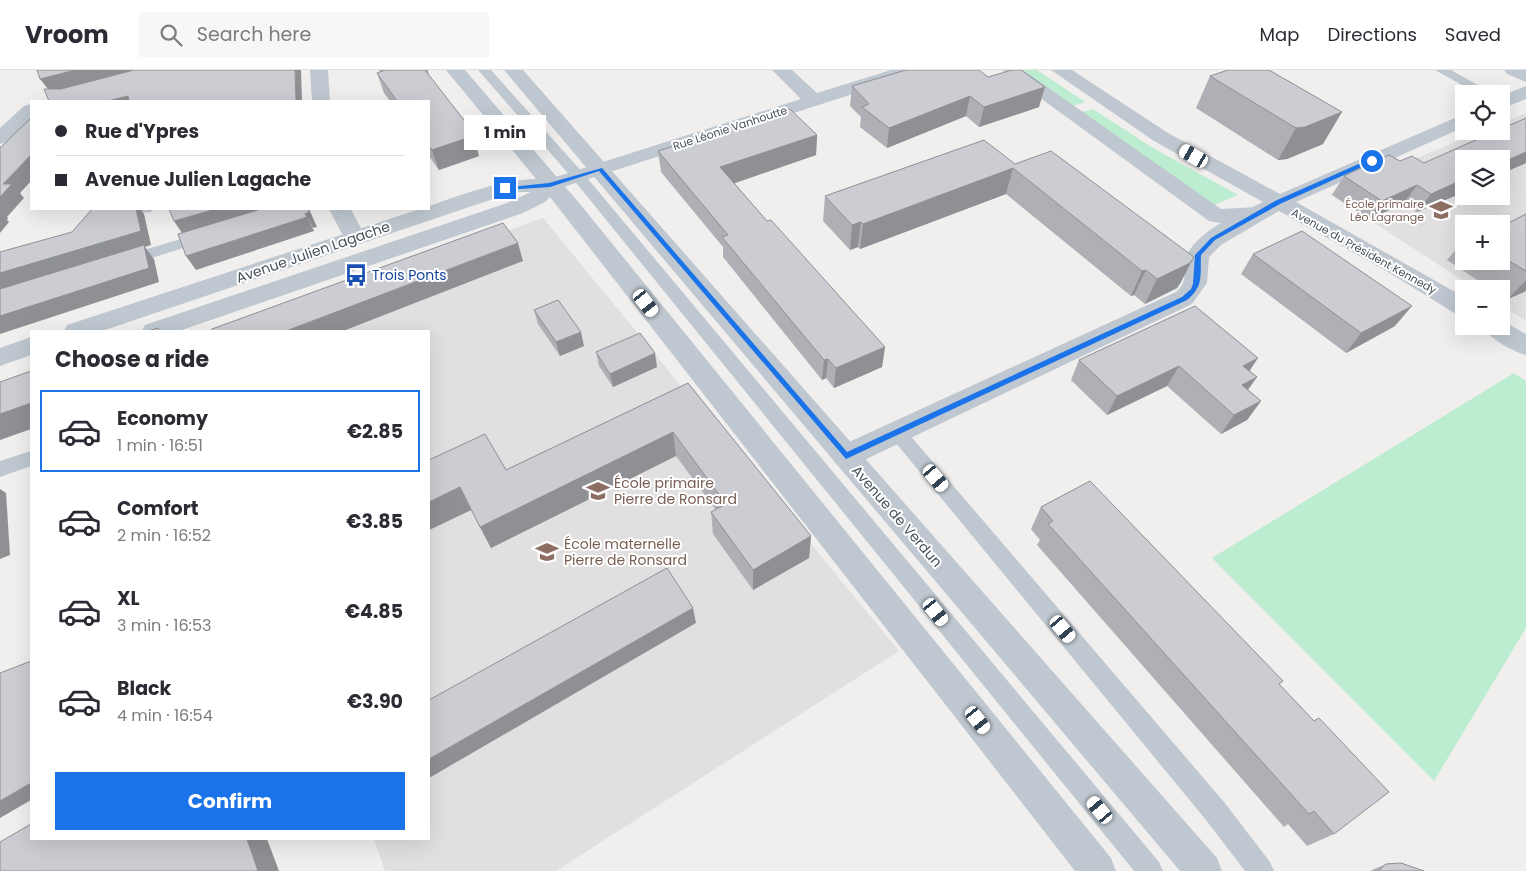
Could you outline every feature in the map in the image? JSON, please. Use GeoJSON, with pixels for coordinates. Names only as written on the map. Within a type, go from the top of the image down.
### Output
{"type":"FeatureCollection","features":[{"type":"Feature","properties":{"kind":"street"},"geometry":{"type":"LineString","coordinates":[[320,70],[321,100]]}},
{"type":"Feature","properties":{"kind":"street"},"geometry":{"type":"LineString","coordinates":[[455,70],[572,210],[1098,871]]}},
{"type":"Feature","properties":{"kind":"street","name":"Avenue de Verdun"},"geometry":{"type":"LineString","coordinates":[[513,70],[589,173],[846,456],[1204,871]]}},
{"type":"Feature","properties":{"kind":"street"},"geometry":{"type":"LineString","coordinates":[[781,70],[814,101]]}},
{"type":"Feature","properties":{"kind":"street","name":"Rue Léonie Vanhoutte"},"geometry":{"type":"LineString","coordinates":[[550,185],[909,70]]}},
{"type":"Feature","properties":{"kind":"street"},"geometry":{"type":"LineString","coordinates":[[1011,70],[1217,216],[1257,214]]}},
{"type":"Feature","properties":{"kind":"street","name":"Avenue du Président Kennedy"},"geometry":{"type":"LineString","coordinates":[[1060,70],[1161,137],[1455,303]]}},
{"type":"Feature","properties":{"kind":"street"},"geometry":{"type":"LineString","coordinates":[[1513,70],[1526,77]]}},
{"type":"Feature","properties":{"kind":"street"},"geometry":{"type":"LineString","coordinates":[[1510,97],[1526,92]]}},
{"type":"Feature","properties":{"kind":"street"},"geometry":{"type":"LineString","coordinates":[[0,138],[30,111]]}},
{"type":"Feature","properties":{"kind":"street"},"geometry":{"type":"LineString","coordinates":[[846,456],[1184,298],[1194,290],[1197,284],[1196,261],[1201,249],[1213,239],[1278,202],[1455,124]]}},
{"type":"Feature","properties":{"kind":"street","name":"Avenue Julien Lagache"},"geometry":{"type":"LineString","coordinates":[[79,330],[505,188],[550,185]]}},
{"type":"Feature","properties":{"kind":"street","name":"Avenue Julien Lagache"},"geometry":{"type":"LineString","coordinates":[[157,330],[515,208],[538,197],[550,185]]}},
{"type":"Feature","properties":{"kind":"street"},"geometry":{"type":"LineString","coordinates":[[341,210],[355,238]]}},
{"type":"Feature","properties":{"kind":"street"},"geometry":{"type":"LineString","coordinates":[[1508,335],[1526,346]]}},
{"type":"Feature","properties":{"kind":"street"},"geometry":{"type":"LineString","coordinates":[[0,356],[30,346]]}},
{"type":"Feature","properties":{"kind":"lane"},"geometry":{"type":"LineString","coordinates":[[484,70],[589,173],[1150,871]]}},
{"type":"Feature","properties":{"kind":"lane"},"geometry":{"type":"LineString","coordinates":[[1441,70],[1470,85]]}},
{"type":"Feature","properties":{"kind":"lane"},"geometry":{"type":"LineString","coordinates":[[113,264],[217,233]]}},
{"type":"Feature","properties":{"kind":"lane"},"geometry":{"type":"LineString","coordinates":[[898,432],[1215,811],[1261,871]]}},
{"type":"Feature","properties":{"kind":"lane"},"geometry":{"type":"LineString","coordinates":[[0,469],[30,458]]}},
{"type":"Feature","properties":{"kind":"shaded area","name":"École primaire Léo Lagrange"},"geometry":{"type":"Polygon","coordinates":[[[1526,113],[1526,321],[1510,311],[1510,280],[1462,280],[1330,194],[1460,140],[1510,140],[1510,119],[1526,113]]]}},
{"type":"Feature","properties":{"kind":"shaded area","name":"École primaire Pierre de Ronsard"},"geometry":{"type":"Polygon","coordinates":[[[543,218],[899,651],[556,871],[385,871],[374,840],[430,840],[430,330],[227,330],[543,218]]]}},
{"type":"Feature","properties":{"kind":"green space"},"geometry":{"type":"Polygon","coordinates":[[[1018,70],[1037,70],[1085,102],[1070,107],[1018,70]]]}},
{"type":"Feature","properties":{"kind":"green space"},"geometry":{"type":"Polygon","coordinates":[[[1093,109],[1153,148],[1238,195],[1209,207],[1078,113],[1093,109]]]}},
{"type":"Feature","properties":{"kind":"green space"},"geometry":{"type":"Polygon","coordinates":[[[1514,373],[1526,381],[1526,628],[1434,781],[1212,558],[1514,373]]]}},
{"type":"Feature","properties":{"kind":"building"},"geometry":{"type":"Polygon","coordinates":[[[37,70],[75,70],[40,79],[37,70]]]}},
{"type":"Feature","properties":{"kind":"building"},"geometry":{"type":"Polygon","coordinates":[[[134,70],[295,70],[296,100],[129,100],[128,96],[112,100],[49,100],[44,89],[61,89],[134,70]]]}},
{"type":"Feature","properties":{"kind":"building"},"geometry":{"type":"Polygon","coordinates":[[[385,70],[425,70],[467,124],[465,125],[473,136],[432,150],[430,147],[430,100],[396,100],[377,73],[385,70]]]}},
{"type":"Feature","properties":{"kind":"building"},"geometry":{"type":"Polygon","coordinates":[[[906,70],[979,70],[988,77],[1012,70],[1021,70],[1045,87],[984,107],[970,96],[889,128],[862,107],[869,104],[852,86],[906,70]]]}},
{"type":"Feature","properties":{"kind":"building"},"geometry":{"type":"Polygon","coordinates":[[[1228,70],[1269,70],[1342,112],[1305,127],[1296,128],[1210,76],[1228,70]]]}},
{"type":"Feature","properties":{"kind":"building"},"geometry":{"type":"Polygon","coordinates":[[[790,109],[817,135],[720,167],[767,221],[771,220],[885,347],[836,368],[828,359],[824,360],[722,237],[728,235],[658,151],[790,109]]]}},
{"type":"Feature","properties":{"kind":"building"},"geometry":{"type":"Polygon","coordinates":[[[1526,118],[1526,152],[1510,159],[1510,150],[1455,150],[1455,183],[1431,194],[1417,185],[1382,201],[1344,176],[1389,155],[1400,161],[1412,156],[1424,163],[1476,140],[1510,140],[1510,125],[1526,118]]]}},
{"type":"Feature","properties":{"kind":"building"},"geometry":{"type":"Polygon","coordinates":[[[30,119],[30,156],[3,184],[12,184],[0,197],[0,147],[30,119]]]}},
{"type":"Feature","properties":{"kind":"building"},"geometry":{"type":"Polygon","coordinates":[[[984,140],[1015,164],[1051,151],[1194,257],[1190,263],[1157,279],[1146,270],[1142,271],[1013,168],[863,224],[861,222],[852,225],[825,196],[984,140]]]}},
{"type":"Feature","properties":{"kind":"building"},"geometry":{"type":"Polygon","coordinates":[[[91,210],[136,210],[141,231],[0,273],[0,252],[72,232],[91,210]]]}},
{"type":"Feature","properties":{"kind":"building"},"geometry":{"type":"Polygon","coordinates":[[[169,210],[212,210],[174,221],[169,210]]]}},
{"type":"Feature","properties":{"kind":"building"},"geometry":{"type":"Polygon","coordinates":[[[258,210],[308,210],[309,212],[305,214],[307,217],[186,256],[178,234],[258,210]]]}},
{"type":"Feature","properties":{"kind":"building"},"geometry":{"type":"Polygon","coordinates":[[[1526,214],[1526,271],[1510,261],[1510,222],[1526,214]]]}},
{"type":"Feature","properties":{"kind":"building"},"geometry":{"type":"Polygon","coordinates":[[[503,223],[518,243],[289,330],[212,329],[503,223]]]}},
{"type":"Feature","properties":{"kind":"building"},"geometry":{"type":"Polygon","coordinates":[[[1302,231],[1412,306],[1361,333],[1253,254],[1302,231]]]}},
{"type":"Feature","properties":{"kind":"building"},"geometry":{"type":"Polygon","coordinates":[[[144,245],[149,268],[0,316],[0,289],[144,245]]]}},
{"type":"Feature","properties":{"kind":"building"},"geometry":{"type":"Polygon","coordinates":[[[558,300],[581,332],[556,342],[534,310],[558,300]]]}},
{"type":"Feature","properties":{"kind":"building"},"geometry":{"type":"Polygon","coordinates":[[[1195,306],[1258,358],[1243,366],[1257,377],[1242,385],[1261,401],[1234,415],[1179,366],[1117,396],[1079,360],[1195,306]]]}},
{"type":"Feature","properties":{"kind":"building"},"geometry":{"type":"Polygon","coordinates":[[[640,333],[655,353],[610,374],[596,352],[640,333]]]}},
{"type":"Feature","properties":{"kind":"building"},"geometry":{"type":"Polygon","coordinates":[[[30,371],[30,403],[0,414],[0,382],[30,371]]]}},
{"type":"Feature","properties":{"kind":"building"},"geometry":{"type":"Polygon","coordinates":[[[688,383],[811,536],[753,570],[711,512],[726,504],[673,432],[480,527],[460,487],[430,502],[430,460],[485,434],[506,470],[688,383]]]}},
{"type":"Feature","properties":{"kind":"building"},"geometry":{"type":"Polygon","coordinates":[[[1090,481],[1283,681],[1279,684],[1314,721],[1319,718],[1389,792],[1334,834],[1314,811],[1309,814],[1048,524],[1053,521],[1041,507],[1090,481]]]}},
{"type":"Feature","properties":{"kind":"building"},"geometry":{"type":"Polygon","coordinates":[[[667,568],[693,608],[430,758],[430,699],[667,568]]]}},
{"type":"Feature","properties":{"kind":"building"},"geometry":{"type":"Polygon","coordinates":[[[30,661],[30,784],[0,801],[0,673],[30,661]]]}},
{"type":"Feature","properties":{"kind":"building"},"geometry":{"type":"Polygon","coordinates":[[[30,825],[30,840],[247,840],[258,871],[0,871],[0,842],[30,825]]]}},
{"type":"Feature","properties":{"kind":"building"},"geometry":{"type":"Polygon","coordinates":[[[1401,863],[1424,871],[1378,871],[1386,864],[1401,863]]]}},
{"type":"Feature","properties":{"kind":"place","name":"École primaire Léo Lagrange"},"geometry":{"type":"Point","coordinates":[1441,210]}},
{"type":"Feature","properties":{"kind":"place","name":"Trois Ponts"},"geometry":{"type":"Point","coordinates":[356,275]}},
{"type":"Feature","properties":{"kind":"place","name":"École primaire Pierre de Ronsard"},"geometry":{"type":"Point","coordinates":[598,491]}},
{"type":"Feature","properties":{"kind":"place","name":"École maternelle Pierre de Ronsard"},"geometry":{"type":"Point","coordinates":[547,552]}},
{"type":"Feature","properties":{"kind":"route"},"geometry":{"type":"LineString","coordinates":[[505,188],[550,185],[600,169],[846,456],[1184,298],[1194,290],[1197,284],[1196,261],[1201,249],[1206,244],[1278,202],[1372,161]]}}]}
